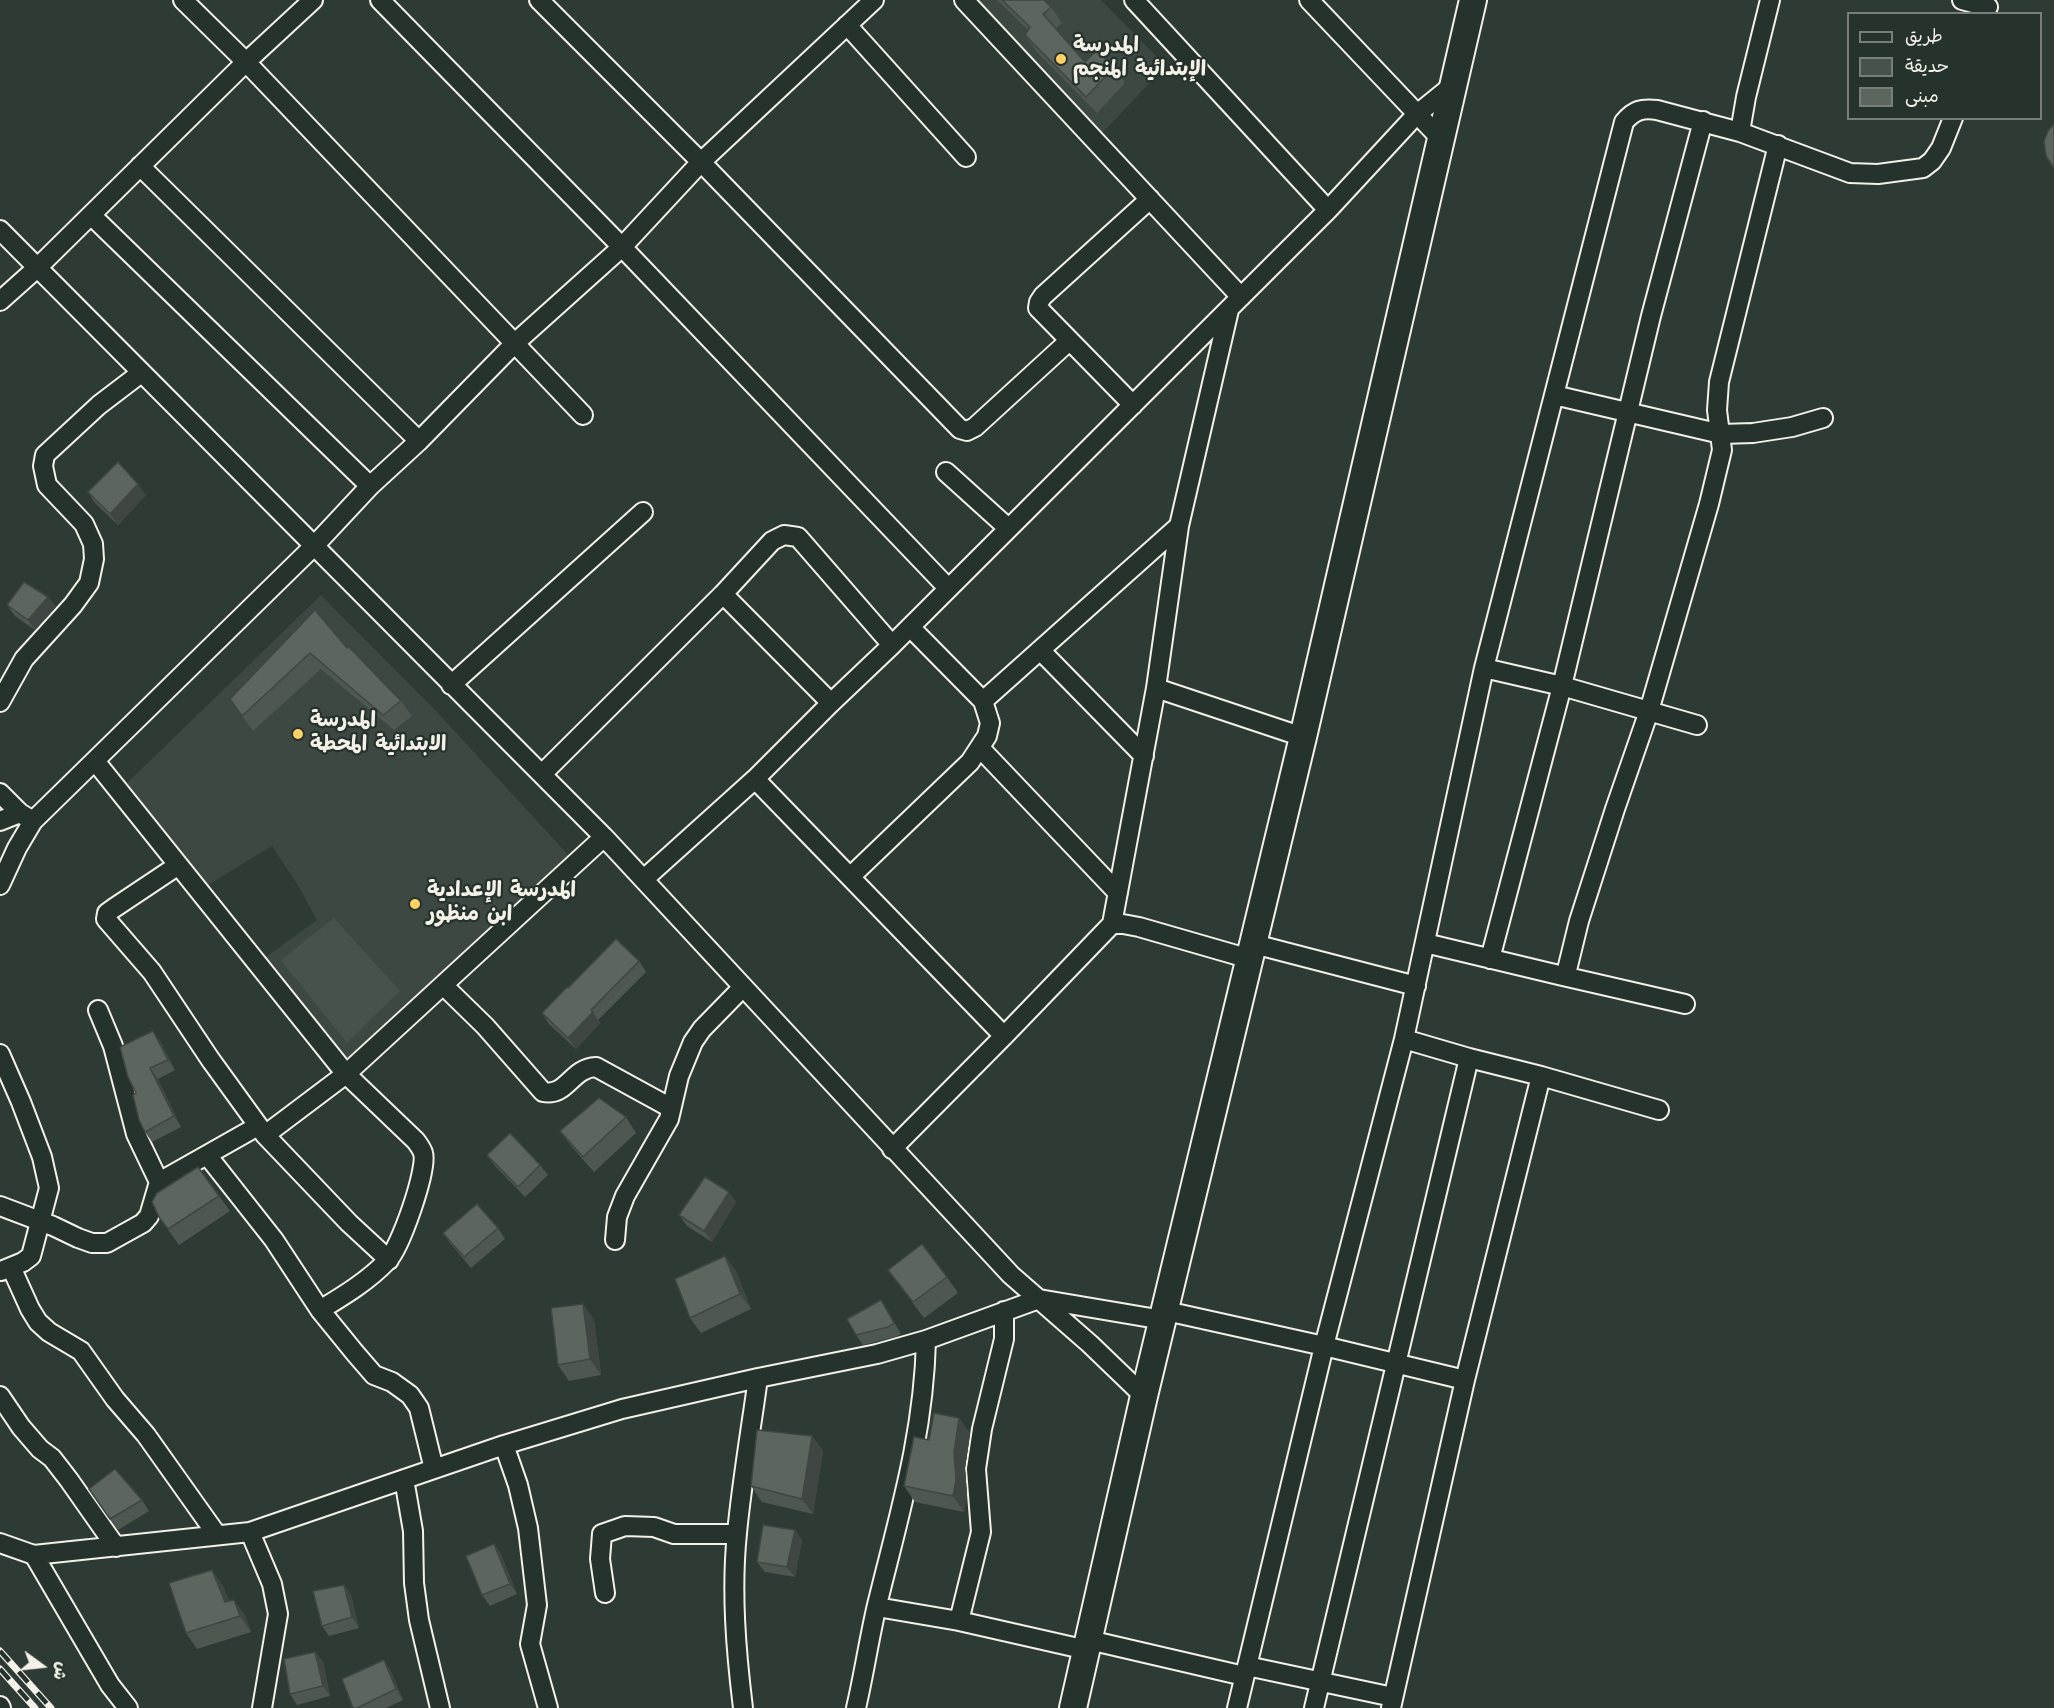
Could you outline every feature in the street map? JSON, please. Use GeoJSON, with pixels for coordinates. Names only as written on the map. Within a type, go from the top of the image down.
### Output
{"type":"FeatureCollection","features":[{"type":"Feature","properties":{"kind":"main road"},"geometry":{"type":"LineString","coordinates":[[1073,1708],[1144,1396],[1303,737],[1473,0]]}},
{"type":"Feature","properties":{"kind":"street"},"geometry":{"type":"LineString","coordinates":[[183,0],[246,62],[583,415]]}},
{"type":"Feature","properties":{"kind":"street"},"geometry":{"type":"LineString","coordinates":[[0,301],[37,268],[246,62],[313,0]]}},
{"type":"Feature","properties":{"kind":"street"},"geometry":{"type":"LineString","coordinates":[[380,0],[622,247],[948,588]]}},
{"type":"Feature","properties":{"kind":"street"},"geometry":{"type":"LineString","coordinates":[[539,0],[701,162],[960,429],[967,431],[975,427],[1069,341]]}},
{"type":"Feature","properties":{"kind":"street"},"geometry":{"type":"LineString","coordinates":[[0,885],[27,817],[95,761],[314,546],[370,486],[515,343],[622,247],[701,162],[874,0]]}},
{"type":"Feature","properties":{"kind":"street"},"geometry":{"type":"LineString","coordinates":[[964,0],[1150,199],[1235,304]]}},
{"type":"Feature","properties":{"kind":"street"},"geometry":{"type":"LineString","coordinates":[[1134,0],[1328,210]]}},
{"type":"Feature","properties":{"kind":"street"},"geometry":{"type":"LineString","coordinates":[[1310,0],[1440,138]]}},
{"type":"Feature","properties":{"kind":"street"},"geometry":{"type":"LineString","coordinates":[[1740,132],[1746,97],[1770,0]]}},
{"type":"Feature","properties":{"kind":"street"},"geometry":{"type":"LineString","coordinates":[[1962,0],[1988,7]]}},
{"type":"Feature","properties":{"kind":"street"},"geometry":{"type":"LineString","coordinates":[[847,25],[966,157]]}},
{"type":"Feature","properties":{"kind":"street"},"geometry":{"type":"LineString","coordinates":[[644,879],[755,778],[892,645],[1328,210],[1416,115],[1453,85]]}},
{"type":"Feature","properties":{"kind":"street"},"geometry":{"type":"LineString","coordinates":[[1237,1708],[1324,1346],[1404,1039],[1484,668],[1624,122],[1632,112],[1644,108],[1740,132],[1850,172],[1878,174],[1923,168],[1932,161],[1941,148],[1952,120]]}},
{"type":"Feature","properties":{"kind":"street"},"geometry":{"type":"LineString","coordinates":[[1490,959],[1562,686],[1627,412],[1703,122]]}},
{"type":"Feature","properties":{"kind":"street"},"geometry":{"type":"LineString","coordinates":[[1563,976],[1566,974],[1594,871],[1649,711],[1709,504],[1722,450],[1717,410],[1719,382],[1778,145]]}},
{"type":"Feature","properties":{"kind":"street"},"geometry":{"type":"LineString","coordinates":[[140,166],[418,441]]}},
{"type":"Feature","properties":{"kind":"street"},"geometry":{"type":"LineString","coordinates":[[1133,405],[1040,313],[1038,308],[1039,302],[1150,199]]}},
{"type":"Feature","properties":{"kind":"street"},"geometry":{"type":"LineString","coordinates":[[91,215],[370,486]]}},
{"type":"Feature","properties":{"kind":"street"},"geometry":{"type":"LineString","coordinates":[[0,230],[604,837],[1011,1275],[1090,1344],[1144,1396]]}},
{"type":"Feature","properties":{"kind":"street"},"geometry":{"type":"LineString","coordinates":[[892,1149],[1112,924],[1156,688],[1179,526],[1235,304]]}},
{"type":"Feature","properties":{"kind":"street"},"geometry":{"type":"LineString","coordinates":[[0,702],[24,659],[73,605],[88,583],[94,560],[93,544],[84,524],[47,485],[43,466],[45,455],[99,405],[141,373]]}},
{"type":"Feature","properties":{"kind":"street"},"geometry":{"type":"LineString","coordinates":[[1554,395],[1721,434],[1753,433],[1792,427],[1823,418]]}},
{"type":"Feature","properties":{"kind":"street"},"geometry":{"type":"LineString","coordinates":[[946,472],[1008,528]]}},
{"type":"Feature","properties":{"kind":"street"},"geometry":{"type":"LineString","coordinates":[[452,686],[643,512]]}},
{"type":"Feature","properties":{"kind":"street"},"geometry":{"type":"LineString","coordinates":[[983,701],[1179,526]]}},
{"type":"Feature","properties":{"kind":"street"},"geometry":{"type":"LineString","coordinates":[[542,774],[723,594],[772,541],[784,535],[798,537],[892,645]]}},
{"type":"Feature","properties":{"kind":"street"},"geometry":{"type":"LineString","coordinates":[[723,594],[831,703]]}},
{"type":"Feature","properties":{"kind":"street"},"geometry":{"type":"LineString","coordinates":[[850,877],[970,762],[987,736],[990,723],[983,701],[910,627]]}},
{"type":"Feature","properties":{"kind":"street"},"geometry":{"type":"LineString","coordinates":[[1040,650],[1144,756]]}},
{"type":"Feature","properties":{"kind":"street"},"geometry":{"type":"LineString","coordinates":[[1484,668],[1562,686],[1697,725]]}},
{"type":"Feature","properties":{"kind":"street"},"geometry":{"type":"LineString","coordinates":[[1156,688],[1303,737]]}},
{"type":"Feature","properties":{"kind":"street"},"geometry":{"type":"LineString","coordinates":[[980,748],[1118,893]]}},
{"type":"Feature","properties":{"kind":"street"},"geometry":{"type":"LineString","coordinates":[[95,761],[346,1074],[416,1141],[423,1153],[424,1165],[420,1181],[405,1228],[389,1260],[363,1282],[320,1310]]}},
{"type":"Feature","properties":{"kind":"street"},"geometry":{"type":"LineString","coordinates":[[755,778],[1004,1036]]}},
{"type":"Feature","properties":{"kind":"street"},"geometry":{"type":"LineString","coordinates":[[0,793],[27,817]]}},
{"type":"Feature","properties":{"kind":"street"},"geometry":{"type":"LineString","coordinates":[[0,821],[27,817]]}},
{"type":"Feature","properties":{"kind":"street"},"geometry":{"type":"LineString","coordinates":[[0,1206],[92,1243],[107,1243],[128,1233],[149,1216],[159,1182],[188,1164],[262,1130],[346,1074],[604,837]]}},
{"type":"Feature","properties":{"kind":"street"},"geometry":{"type":"LineString","coordinates":[[177,866],[114,908],[107,914],[106,919],[152,972],[216,1069],[262,1130],[349,1223],[389,1260]]}},
{"type":"Feature","properties":{"kind":"street"},"geometry":{"type":"LineString","coordinates":[[1112,924],[1139,927],[1416,986]]}},
{"type":"Feature","properties":{"kind":"street"},"geometry":{"type":"LineString","coordinates":[[1425,943],[1685,1004]]}},
{"type":"Feature","properties":{"kind":"street"},"geometry":{"type":"LineString","coordinates":[[444,986],[485,1026],[543,1092],[550,1094],[557,1091],[587,1067],[596,1067],[671,1108]]}},
{"type":"Feature","properties":{"kind":"street"},"geometry":{"type":"LineString","coordinates":[[615,1240],[617,1217],[625,1196],[669,1119],[679,1076],[693,1042],[702,1029],[743,987]]}},
{"type":"Feature","properties":{"kind":"street"},"geometry":{"type":"LineString","coordinates":[[98,1010],[113,1046],[135,1134],[159,1182]]}},
{"type":"Feature","properties":{"kind":"street"},"geometry":{"type":"LineString","coordinates":[[1404,1039],[1659,1110]]}},
{"type":"Feature","properties":{"kind":"street"},"geometry":{"type":"LineString","coordinates":[[0,1054],[42,1157],[49,1188],[31,1256],[6,1269],[38,1322],[49,1332],[81,1351],[103,1383],[152,1444],[217,1535]]}},
{"type":"Feature","properties":{"kind":"street"},"geometry":{"type":"LineString","coordinates":[[1314,1708],[1469,1058]]}},
{"type":"Feature","properties":{"kind":"street"},"geometry":{"type":"LineString","coordinates":[[877,1606],[1088,1645],[1320,1682],[1392,1703],[1465,1380],[1541,1076]]}},
{"type":"Feature","properties":{"kind":"street"},"geometry":{"type":"LineString","coordinates":[[207,1155],[274,1240],[320,1310],[374,1375],[392,1382],[410,1395],[419,1408],[434,1469]]}},
{"type":"Feature","properties":{"kind":"street"},"geometry":{"type":"LineString","coordinates":[[0,1543],[34,1556],[250,1532],[504,1445],[622,1409],[877,1354],[926,1340],[1039,1299],[1165,1316],[1324,1346],[1465,1380]]}},
{"type":"Feature","properties":{"kind":"street"},"geometry":{"type":"LineString","coordinates":[[959,1621],[981,1532],[976,1469],[982,1429],[1004,1339],[1004,1311]]}},
{"type":"Feature","properties":{"kind":"street"},"geometry":{"type":"LineString","coordinates":[[856,1708],[867,1665],[877,1606],[912,1465],[922,1406],[926,1340]]}},
{"type":"Feature","properties":{"kind":"street"},"geometry":{"type":"LineString","coordinates":[[743,1708],[735,1609],[737,1534],[758,1378]]}},
{"type":"Feature","properties":{"kind":"street"},"geometry":{"type":"LineString","coordinates":[[0,1396],[21,1427],[40,1449],[52,1458],[116,1546]]}},
{"type":"Feature","properties":{"kind":"street"},"geometry":{"type":"LineString","coordinates":[[504,1445],[518,1485],[528,1528],[537,1605],[530,1644],[548,1708]]}},
{"type":"Feature","properties":{"kind":"street"},"geometry":{"type":"LineString","coordinates":[[404,1479],[412,1531],[414,1583],[419,1620],[440,1708]]}},
{"type":"Feature","properties":{"kind":"street"},"geometry":{"type":"LineString","coordinates":[[605,1593],[600,1559],[602,1534],[625,1526],[654,1527],[674,1534],[737,1534]]}},
{"type":"Feature","properties":{"kind":"street"},"geometry":{"type":"LineString","coordinates":[[250,1532],[272,1584],[278,1614],[262,1708]]}},
{"type":"Feature","properties":{"kind":"street"},"geometry":{"type":"LineString","coordinates":[[34,1556],[110,1685],[128,1708]]}},
{"type":"Feature","properties":{"kind":"shaded area"},"geometry":{"type":"Polygon","coordinates":[[[970,0],[1101,0],[1166,66],[1102,133],[970,0]]]}},
{"type":"Feature","properties":{"kind":"shaded area"},"geometry":{"type":"Polygon","coordinates":[[[321,595],[437,712],[571,858],[345,1066],[263,959],[317,920],[272,846],[203,888],[124,786],[321,595]]]}},
{"type":"Feature","properties":{"kind":"green space"},"geometry":{"type":"Polygon","coordinates":[[[334,918],[400,991],[347,1043],[281,960],[334,918]]]}},
{"type":"Feature","properties":{"kind":"building","name":"المدرسة الإبتدائية المنجم"},"geometry":{"type":"Polygon","coordinates":[[[1002,0],[1044,0],[1051,7],[1043,14],[1085,62],[1097,50],[1114,68],[1086,97],[1025,35],[1030,27],[1002,0]]]}},
{"type":"Feature","properties":{"kind":"building"},"geometry":{"type":"Polygon","coordinates":[[[2054,124],[2054,168],[2046,156],[2044,141],[2054,124]]]}},
{"type":"Feature","properties":{"kind":"building"},"geometry":{"type":"Polygon","coordinates":[[[118,462],[138,484],[110,514],[88,492],[118,462]]]}},
{"type":"Feature","properties":{"kind":"building"},"geometry":{"type":"Polygon","coordinates":[[[24,582],[48,597],[28,620],[7,605],[24,582]]]}},
{"type":"Feature","properties":{"kind":"building"},"geometry":{"type":"Polygon","coordinates":[[[315,610],[347,648],[348,646],[401,701],[383,715],[310,653],[242,716],[230,699],[315,610]]]}},
{"type":"Feature","properties":{"kind":"building"},"geometry":{"type":"Polygon","coordinates":[[[616,939],[639,961],[591,1010],[593,1012],[568,1038],[542,1013],[616,939]]]}},
{"type":"Feature","properties":{"kind":"building"},"geometry":{"type":"Polygon","coordinates":[[[153,1031],[168,1060],[150,1068],[174,1116],[145,1132],[139,1120],[133,1095],[136,1093],[128,1077],[120,1047],[153,1031]]]}},
{"type":"Feature","properties":{"kind":"building"},"geometry":{"type":"Polygon","coordinates":[[[599,1098],[626,1117],[583,1157],[560,1131],[599,1098]]]}},
{"type":"Feature","properties":{"kind":"building"},"geometry":{"type":"Polygon","coordinates":[[[510,1133],[540,1165],[518,1187],[487,1155],[510,1133]]]}},
{"type":"Feature","properties":{"kind":"building"},"geometry":{"type":"Polygon","coordinates":[[[198,1167],[219,1196],[168,1229],[152,1202],[157,1193],[198,1167]]]}},
{"type":"Feature","properties":{"kind":"building"},"geometry":{"type":"Polygon","coordinates":[[[705,1177],[729,1192],[704,1231],[679,1215],[705,1177]]]}},
{"type":"Feature","properties":{"kind":"building"},"geometry":{"type":"Polygon","coordinates":[[[477,1204],[498,1228],[464,1257],[443,1233],[477,1204]]]}},
{"type":"Feature","properties":{"kind":"building"},"geometry":{"type":"Polygon","coordinates":[[[922,1244],[947,1277],[913,1302],[888,1270],[922,1244]]]}},
{"type":"Feature","properties":{"kind":"building"},"geometry":{"type":"Polygon","coordinates":[[[725,1256],[740,1294],[690,1318],[675,1279],[725,1256]]]}},
{"type":"Feature","properties":{"kind":"building"},"geometry":{"type":"Polygon","coordinates":[[[881,1300],[894,1323],[888,1327],[856,1335],[847,1319],[881,1300]]]}},
{"type":"Feature","properties":{"kind":"building"},"geometry":{"type":"Polygon","coordinates":[[[583,1304],[590,1359],[558,1365],[551,1308],[583,1304]]]}},
{"type":"Feature","properties":{"kind":"building"},"geometry":{"type":"Polygon","coordinates":[[[934,1413],[959,1418],[954,1452],[956,1480],[953,1496],[904,1486],[914,1437],[929,1440],[934,1413]]]}},
{"type":"Feature","properties":{"kind":"building"},"geometry":{"type":"Polygon","coordinates":[[[757,1430],[812,1436],[802,1499],[751,1486],[757,1430]]]}},
{"type":"Feature","properties":{"kind":"building"},"geometry":{"type":"Polygon","coordinates":[[[115,1469],[142,1500],[110,1519],[89,1489],[115,1469]]]}},
{"type":"Feature","properties":{"kind":"building"},"geometry":{"type":"Polygon","coordinates":[[[763,1525],[795,1530],[787,1567],[757,1562],[763,1525]]]}},
{"type":"Feature","properties":{"kind":"building"},"geometry":{"type":"Polygon","coordinates":[[[494,1544],[510,1584],[482,1595],[466,1556],[494,1544]]]}},
{"type":"Feature","properties":{"kind":"building"},"geometry":{"type":"Polygon","coordinates":[[[212,1570],[225,1602],[234,1600],[240,1616],[186,1633],[169,1583],[212,1570]]]}},
{"type":"Feature","properties":{"kind":"building"},"geometry":{"type":"Polygon","coordinates":[[[344,1585],[352,1617],[322,1626],[313,1591],[344,1585]]]}},
{"type":"Feature","properties":{"kind":"building"},"geometry":{"type":"Polygon","coordinates":[[[315,1652],[323,1686],[290,1694],[284,1659],[315,1652]]]}},
{"type":"Feature","properties":{"kind":"building"},"geometry":{"type":"Polygon","coordinates":[[[384,1660],[396,1689],[353,1708],[342,1679],[384,1660]]]}},
{"type":"Feature","properties":{"kind":"railway"},"geometry":{"type":"LineString","coordinates":[[0,1651],[51,1708]]}},
{"type":"Feature","properties":{"kind":"railway"},"geometry":{"type":"LineString","coordinates":[[0,1669],[35,1708]]}},
{"type":"Feature","properties":{"kind":"place","name":"المدرسة الإبتدائية المنجم"},"geometry":{"type":"Point","coordinates":[1061,59]}},
{"type":"Feature","properties":{"kind":"place","name":"المدرسة الابتدائية المحطة"},"geometry":{"type":"Point","coordinates":[298,734]}},
{"type":"Feature","properties":{"kind":"place","name":"المدرسة الإعدادية ابن منظور"},"geometry":{"type":"Point","coordinates":[415,904]}}]}
